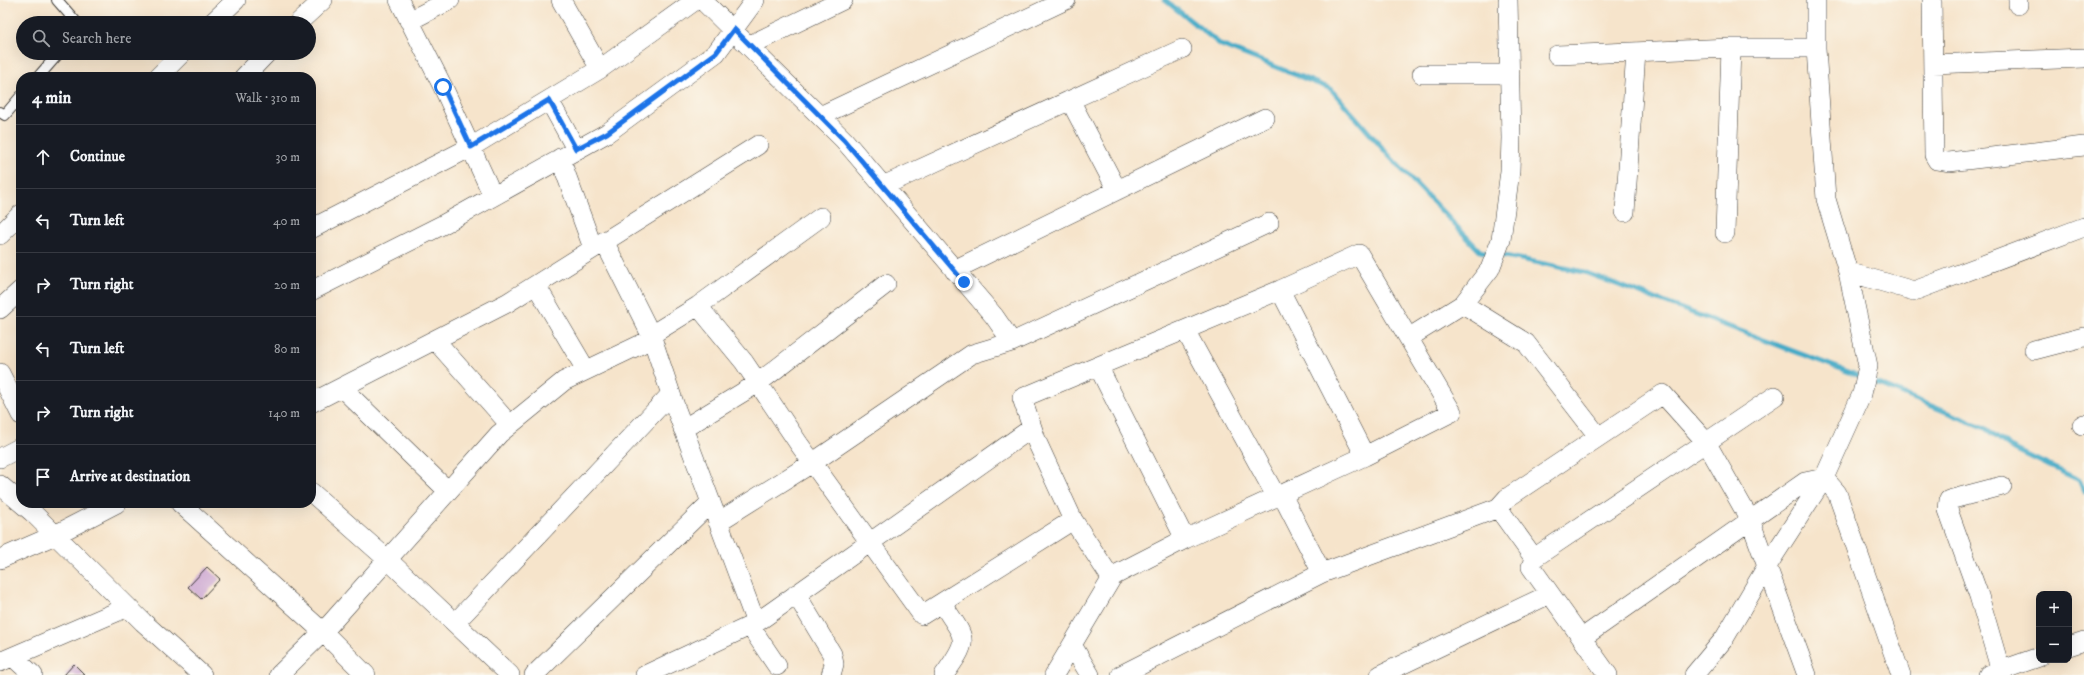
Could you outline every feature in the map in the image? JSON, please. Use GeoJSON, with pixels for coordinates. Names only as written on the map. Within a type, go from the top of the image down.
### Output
{"type":"FeatureCollection","features":[{"type":"Feature","properties":{"kind":"street"},"geometry":{"type":"LineString","coordinates":[[219,16],[236,0]]}},
{"type":"Feature","properties":{"kind":"street"},"geometry":{"type":"LineString","coordinates":[[306,16],[323,0]]}},
{"type":"Feature","properties":{"kind":"street"},"geometry":{"type":"LineString","coordinates":[[399,0],[471,147],[493,196]]}},
{"type":"Feature","properties":{"kind":"street"},"geometry":{"type":"LineString","coordinates":[[410,21],[450,0]]}},
{"type":"Feature","properties":{"kind":"street"},"geometry":{"type":"LineString","coordinates":[[561,0],[600,69]]}},
{"type":"Feature","properties":{"kind":"street"},"geometry":{"type":"LineString","coordinates":[[316,226],[471,147],[600,69],[696,0]]}},
{"type":"Feature","properties":{"kind":"street"},"geometry":{"type":"LineString","coordinates":[[702,0],[734,29],[844,140],[994,316],[1012,342]]}},
{"type":"Feature","properties":{"kind":"street"},"geometry":{"type":"LineString","coordinates":[[316,288],[442,225],[607,133],[716,53],[755,0]]}},
{"type":"Feature","properties":{"kind":"street"},"geometry":{"type":"LineString","coordinates":[[750,45],[843,0]]}},
{"type":"Feature","properties":{"kind":"street"},"geometry":{"type":"LineString","coordinates":[[820,116],[1066,0]]}},
{"type":"Feature","properties":{"kind":"street"},"geometry":{"type":"LineString","coordinates":[[1410,337],[1463,304],[1490,269],[1501,240],[1510,171],[1508,0]]}},
{"type":"Feature","properties":{"kind":"street"},"geometry":{"type":"LineString","coordinates":[[1694,675],[1724,639],[1767,566],[1824,478],[1862,394],[1868,366],[1848,272],[1826,199],[1816,48],[1816,0]]}},
{"type":"Feature","properties":{"kind":"street"},"geometry":{"type":"LineString","coordinates":[[1932,0],[1934,155],[1937,160],[1949,162],[2084,146]]}},
{"type":"Feature","properties":{"kind":"street"},"geometry":{"type":"LineString","coordinates":[[1557,55],[1731,48],[1816,48]]}},
{"type":"Feature","properties":{"kind":"street"},"geometry":{"type":"LineString","coordinates":[[1725,233],[1731,48]]}},
{"type":"Feature","properties":{"kind":"street"},"geometry":{"type":"LineString","coordinates":[[883,186],[1182,49]]}},
{"type":"Feature","properties":{"kind":"street"},"geometry":{"type":"LineString","coordinates":[[1626,212],[1636,52]]}},
{"type":"Feature","properties":{"kind":"street"},"geometry":{"type":"LineString","coordinates":[[1933,64],[2084,58]]}},
{"type":"Feature","properties":{"kind":"street"},"geometry":{"type":"LineString","coordinates":[[165,72],[176,60]]}},
{"type":"Feature","properties":{"kind":"street"},"geometry":{"type":"LineString","coordinates":[[249,72],[260,60]]}},
{"type":"Feature","properties":{"kind":"street"},"geometry":{"type":"LineString","coordinates":[[1422,74],[1510,74]]}},
{"type":"Feature","properties":{"kind":"street"},"geometry":{"type":"LineString","coordinates":[[549,100],[576,149]]}},
{"type":"Feature","properties":{"kind":"street"},"geometry":{"type":"LineString","coordinates":[[1070,100],[1117,190]]}},
{"type":"Feature","properties":{"kind":"street"},"geometry":{"type":"LineString","coordinates":[[954,270],[1265,118]]}},
{"type":"Feature","properties":{"kind":"street"},"geometry":{"type":"LineString","coordinates":[[316,401],[507,303],[758,145]]}},
{"type":"Feature","properties":{"kind":"street"},"geometry":{"type":"LineString","coordinates":[[560,158],[599,245],[652,337],[683,429],[711,502],[753,624],[777,666]]}},
{"type":"Feature","properties":{"kind":"street"},"geometry":{"type":"LineString","coordinates":[[279,675],[323,632],[499,434],[564,381],[652,337],[698,306],[821,217]]}},
{"type":"Feature","properties":{"kind":"street"},"geometry":{"type":"LineString","coordinates":[[0,235],[16,219]]}},
{"type":"Feature","properties":{"kind":"street"},"geometry":{"type":"LineString","coordinates":[[718,522],[812,463],[972,354],[1012,342],[1269,223]]}},
{"type":"Feature","properties":{"kind":"street"},"geometry":{"type":"LineString","coordinates":[[1848,272],[1914,291],[2084,227]]}},
{"type":"Feature","properties":{"kind":"street"},"geometry":{"type":"LineString","coordinates":[[1054,675],[1111,578],[1185,539],[1365,456],[1452,412],[1410,337],[1359,254],[1280,290],[1022,398],[1032,428],[1072,520],[1111,578]]}},
{"type":"Feature","properties":{"kind":"street"},"geometry":{"type":"LineString","coordinates":[[683,429],[758,384],[886,284]]}},
{"type":"Feature","properties":{"kind":"street"},"geometry":{"type":"LineString","coordinates":[[536,285],[586,370]]}},
{"type":"Feature","properties":{"kind":"street"},"geometry":{"type":"LineString","coordinates":[[1280,290],[1365,456]]}},
{"type":"Feature","properties":{"kind":"street"},"geometry":{"type":"LineString","coordinates":[[0,309],[16,295]]}},
{"type":"Feature","properties":{"kind":"street"},"geometry":{"type":"LineString","coordinates":[[1463,304],[1526,343],[1598,436]]}},
{"type":"Feature","properties":{"kind":"street"},"geometry":{"type":"LineString","coordinates":[[698,306],[744,362],[812,463],[922,615],[1072,520]]}},
{"type":"Feature","properties":{"kind":"street"},"geometry":{"type":"LineString","coordinates":[[1185,330],[1280,496],[1322,574]]}},
{"type":"Feature","properties":{"kind":"street"},"geometry":{"type":"LineString","coordinates":[[2034,350],[2084,337]]}},
{"type":"Feature","properties":{"kind":"street"},"geometry":{"type":"LineString","coordinates":[[435,340],[510,425]]}},
{"type":"Feature","properties":{"kind":"street"},"geometry":{"type":"LineString","coordinates":[[1098,366],[1185,539]]}},
{"type":"Feature","properties":{"kind":"street"},"geometry":{"type":"LineString","coordinates":[[9,379],[16,400]]}},
{"type":"Feature","properties":{"kind":"street"},"geometry":{"type":"LineString","coordinates":[[342,388],[448,491]]}},
{"type":"Feature","properties":{"kind":"street"},"geometry":{"type":"LineString","coordinates":[[455,623],[671,394]]}},
{"type":"Feature","properties":{"kind":"street"},"geometry":{"type":"LineString","coordinates":[[1121,675],[1322,574],[1498,508],[1507,498],[1663,394],[1706,442],[1750,520],[1807,675]]}},
{"type":"Feature","properties":{"kind":"street"},"geometry":{"type":"LineString","coordinates":[[1600,671],[1582,638],[1531,567],[1534,558],[1775,396]]}},
{"type":"Feature","properties":{"kind":"street"},"geometry":{"type":"LineString","coordinates":[[645,675],[753,624],[1032,428]]}},
{"type":"Feature","properties":{"kind":"street"},"geometry":{"type":"LineString","coordinates":[[0,458],[16,450]]}},
{"type":"Feature","properties":{"kind":"street"},"geometry":{"type":"LineString","coordinates":[[1582,638],[1805,482],[1824,478]]}},
{"type":"Feature","properties":{"kind":"street"},"geometry":{"type":"LineString","coordinates":[[1824,478],[1837,493],[1901,675]]}},
{"type":"Feature","properties":{"kind":"street"},"geometry":{"type":"LineString","coordinates":[[0,485],[16,500]]}},
{"type":"Feature","properties":{"kind":"street"},"geometry":{"type":"LineString","coordinates":[[2002,486],[1949,500],[1948,510],[1979,596],[1997,674],[2036,658]]}},
{"type":"Feature","properties":{"kind":"street"},"geometry":{"type":"LineString","coordinates":[[316,496],[387,559],[510,675]]}},
{"type":"Feature","properties":{"kind":"street"},"geometry":{"type":"LineString","coordinates":[[534,675],[711,502]]}},
{"type":"Feature","properties":{"kind":"street"},"geometry":{"type":"LineString","coordinates":[[25,508],[128,607],[202,675]]}},
{"type":"Feature","properties":{"kind":"street"},"geometry":{"type":"LineString","coordinates":[[0,560],[55,535],[107,508]]}},
{"type":"Feature","properties":{"kind":"street"},"geometry":{"type":"LineString","coordinates":[[186,508],[323,632],[366,675]]}},
{"type":"Feature","properties":{"kind":"street"},"geometry":{"type":"LineString","coordinates":[[1498,508],[1534,558]]}},
{"type":"Feature","properties":{"kind":"street"},"geometry":{"type":"LineString","coordinates":[[796,594],[832,654],[834,664],[831,675]]}},
{"type":"Feature","properties":{"kind":"street"},"geometry":{"type":"LineString","coordinates":[[1380,675],[1550,594]]}},
{"type":"Feature","properties":{"kind":"street"},"geometry":{"type":"LineString","coordinates":[[942,603],[960,632],[963,642],[960,652],[944,675]]}},
{"type":"Feature","properties":{"kind":"street"},"geometry":{"type":"LineString","coordinates":[[7,660],[128,607]]}},
{"type":"Feature","properties":{"kind":"street"},"geometry":{"type":"LineString","coordinates":[[2072,645],[2084,641]]}},
{"type":"Feature","properties":{"kind":"street"},"geometry":{"type":"LineString","coordinates":[[1072,645],[1090,675]]}},
{"type":"Feature","properties":{"kind":"street"},"geometry":{"type":"LineString","coordinates":[[7,660],[33,675]]}},
{"type":"Feature","properties":{"kind":"lane"},"geometry":{"type":"LineString","coordinates":[[57,0],[71,16]]}},
{"type":"Feature","properties":{"kind":"lane"},"geometry":{"type":"LineString","coordinates":[[42,72],[53,60]]}},
{"type":"Feature","properties":{"kind":"lane"},"geometry":{"type":"LineString","coordinates":[[0,112],[5,115],[16,102]]}},
{"type":"Feature","properties":{"kind":"building"},"geometry":{"type":"Polygon","coordinates":[[[207,567],[220,579],[201,599],[188,587],[207,567]]]}},
{"type":"Feature","properties":{"kind":"building"},"geometry":{"type":"Polygon","coordinates":[[[74,664],[85,675],[64,675],[74,664]]]}},
{"type":"Feature","properties":{"kind":"waterway"},"geometry":{"type":"LineString","coordinates":[[1165,0],[1221,45],[1331,89],[1391,158],[1480,251],[1492,254]]}},
{"type":"Feature","properties":{"kind":"waterway"},"geometry":{"type":"LineString","coordinates":[[1500,255],[1584,272],[1849,372],[1985,428],[2010,447],[2079,480],[2084,491]]}},
{"type":"Feature","properties":{"kind":"route"},"geometry":{"type":"LineString","coordinates":[[443,87],[471,147],[549,100],[576,149],[607,133],[716,53],[734,29],[844,140],[964,282]]}}]}
